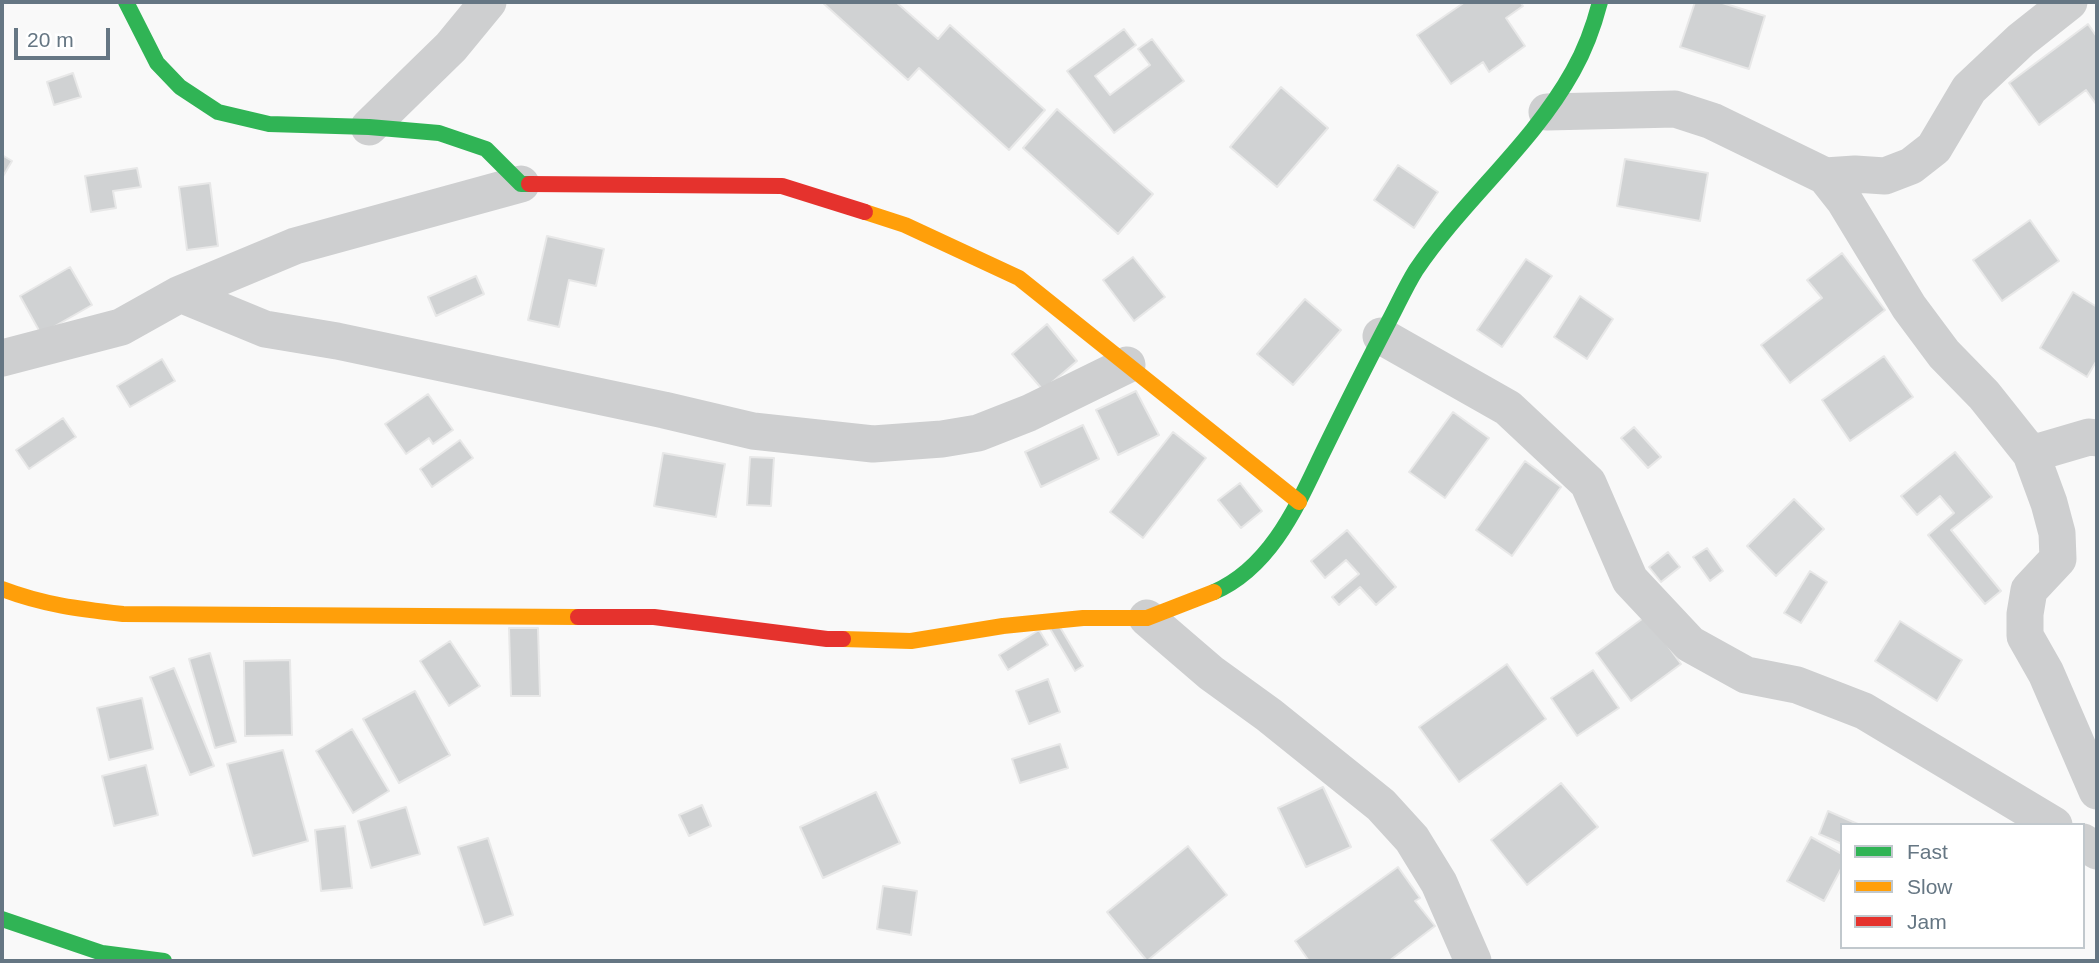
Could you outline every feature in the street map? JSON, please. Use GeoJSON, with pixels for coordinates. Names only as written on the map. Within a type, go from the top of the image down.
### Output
{"type":"FeatureCollection","features":[{"type":"Feature","properties":{"kind":"street"},"geometry":{"type":"LineString","coordinates":[[126,2],[157,63],[180,87],[218,112],[269,124],[369,127],[439,134],[486,149],[521,184]]}},
{"type":"Feature","properties":{"kind":"street"},"geometry":{"type":"LineString","coordinates":[[369,127],[451,47],[488,2]]}},
{"type":"Feature","properties":{"kind":"street"},"geometry":{"type":"LineString","coordinates":[[2,589],[66,608],[123,614],[654,617],[827,639],[911,641],[1003,626],[1083,618],[1147,618],[1218,590],[1250,569],[1279,536],[1299,502],[1415,272],[1547,112],[1574,70],[1594,24],[1600,2]]}},
{"type":"Feature","properties":{"kind":"street"},"geometry":{"type":"LineString","coordinates":[[1825,176],[1885,176],[1911,166],[1934,148],[1969,89],[2021,40],[2069,2]]}},
{"type":"Feature","properties":{"kind":"street"},"geometry":{"type":"LineString","coordinates":[[1547,112],[1675,109],[1712,121],[1825,176],[1844,200],[1909,307],[1944,354],[1984,396],[2031,454],[2052,513],[2057,533],[2058,559],[2029,590],[2025,636],[2046,673],[2097,791]]}},
{"type":"Feature","properties":{"kind":"street"},"geometry":{"type":"LineString","coordinates":[[2,358],[121,327],[180,294],[295,246],[521,184],[782,186],[905,225],[1019,278],[1299,502]]}},
{"type":"Feature","properties":{"kind":"street"},"geometry":{"type":"LineString","coordinates":[[180,294],[265,329],[351,344],[753,431],[873,444],[942,439],[978,433],[1029,413],[1127,365]]}},
{"type":"Feature","properties":{"kind":"street"},"geometry":{"type":"LineString","coordinates":[[1381,336],[1508,408],[1588,483],[1630,580],[1690,644],[1746,675],[1797,685],[1864,711],[2051,823]]}},
{"type":"Feature","properties":{"kind":"street"},"geometry":{"type":"LineString","coordinates":[[2031,454],[2089,437],[2097,438]]}},
{"type":"Feature","properties":{"kind":"street"},"geometry":{"type":"LineString","coordinates":[[1147,618],[1211,673],[1269,715],[1381,805],[1412,839],[1439,883],[1473,961]]}},
{"type":"Feature","properties":{"kind":"street"},"geometry":{"type":"LineString","coordinates":[[2,919],[102,953],[164,961]]}},
{"type":"Feature","properties":{"kind":"building"},"geometry":{"type":"Polygon","coordinates":[[[822,2],[896,2],[938,39],[950,25],[1045,110],[1009,150],[919,68],[908,80],[822,2]]]}},
{"type":"Feature","properties":{"kind":"building"},"geometry":{"type":"Polygon","coordinates":[[[1465,2],[1520,2],[1523,6],[1506,18],[1525,46],[1489,72],[1483,62],[1451,84],[1417,35],[1465,2]]]}},
{"type":"Feature","properties":{"kind":"building"},"geometry":{"type":"Polygon","coordinates":[[[1695,2],[1719,2],[1765,16],[1749,69],[1680,47],[1695,2]]]}},
{"type":"Feature","properties":{"kind":"building"},"geometry":{"type":"Polygon","coordinates":[[[2088,24],[2097,37],[2097,102],[2096,104],[2086,90],[2039,125],[2009,83],[2088,24]]]}},
{"type":"Feature","properties":{"kind":"building"},"geometry":{"type":"Polygon","coordinates":[[[1124,29],[1136,45],[1095,76],[1110,95],[1150,65],[1138,49],[1152,39],[1184,81],[1114,133],[1067,71],[1124,29]]]}},
{"type":"Feature","properties":{"kind":"building"},"geometry":{"type":"Polygon","coordinates":[[[73,73],[81,97],[54,105],[47,82],[73,73]]]}},
{"type":"Feature","properties":{"kind":"building"},"geometry":{"type":"Polygon","coordinates":[[[1281,87],[1328,128],[1277,187],[1230,147],[1281,87]]]}},
{"type":"Feature","properties":{"kind":"building"},"geometry":{"type":"Polygon","coordinates":[[[1057,109],[1153,194],[1118,234],[1023,148],[1057,109]]]}},
{"type":"Feature","properties":{"kind":"building"},"geometry":{"type":"Polygon","coordinates":[[[2,155],[12,161],[2,178],[2,155]]]}},
{"type":"Feature","properties":{"kind":"building"},"geometry":{"type":"Polygon","coordinates":[[[1625,159],[1708,173],[1700,221],[1617,206],[1625,159]]]}},
{"type":"Feature","properties":{"kind":"building"},"geometry":{"type":"Polygon","coordinates":[[[1398,165],[1438,192],[1414,228],[1374,200],[1398,165]]]}},
{"type":"Feature","properties":{"kind":"building"},"geometry":{"type":"Polygon","coordinates":[[[137,168],[141,187],[113,191],[116,208],[91,212],[85,176],[137,168]]]}},
{"type":"Feature","properties":{"kind":"building"},"geometry":{"type":"Polygon","coordinates":[[[210,183],[218,246],[187,250],[179,187],[210,183]]]}},
{"type":"Feature","properties":{"kind":"building"},"geometry":{"type":"Polygon","coordinates":[[[2030,220],[2059,261],[2002,301],[1973,260],[2030,220]]]}},
{"type":"Feature","properties":{"kind":"building"},"geometry":{"type":"Polygon","coordinates":[[[547,236],[604,249],[596,286],[569,280],[559,327],[528,320],[547,236]]]}},
{"type":"Feature","properties":{"kind":"building"},"geometry":{"type":"Polygon","coordinates":[[[1842,253],[1885,310],[1790,383],[1761,345],[1822,298],[1807,280],[1842,253]]]}},
{"type":"Feature","properties":{"kind":"building"},"geometry":{"type":"Polygon","coordinates":[[[1133,257],[1165,297],[1134,321],[1103,280],[1133,257]]]}},
{"type":"Feature","properties":{"kind":"building"},"geometry":{"type":"Polygon","coordinates":[[[1526,259],[1552,276],[1502,347],[1477,330],[1526,259]]]}},
{"type":"Feature","properties":{"kind":"building"},"geometry":{"type":"Polygon","coordinates":[[[70,267],[92,305],[41,334],[20,296],[70,267]]]}},
{"type":"Feature","properties":{"kind":"building"},"geometry":{"type":"Polygon","coordinates":[[[476,276],[484,294],[436,316],[428,297],[476,276]]]}},
{"type":"Feature","properties":{"kind":"building"},"geometry":{"type":"Polygon","coordinates":[[[2073,292],[2097,307],[2097,360],[2087,377],[2040,348],[2073,292]]]}},
{"type":"Feature","properties":{"kind":"building"},"geometry":{"type":"Polygon","coordinates":[[[1580,296],[1613,319],[1587,359],[1554,337],[1580,296]]]}},
{"type":"Feature","properties":{"kind":"building"},"geometry":{"type":"Polygon","coordinates":[[[1305,299],[1341,330],[1293,385],[1257,354],[1305,299]]]}},
{"type":"Feature","properties":{"kind":"building"},"geometry":{"type":"Polygon","coordinates":[[[1047,324],[1077,361],[1043,390],[1012,354],[1047,324]]]}},
{"type":"Feature","properties":{"kind":"building"},"geometry":{"type":"Polygon","coordinates":[[[1884,356],[1913,397],[1850,441],[1822,400],[1884,356]]]}},
{"type":"Feature","properties":{"kind":"building"},"geometry":{"type":"Polygon","coordinates":[[[162,359],[175,381],[130,407],[117,386],[162,359]]]}},
{"type":"Feature","properties":{"kind":"building"},"geometry":{"type":"Polygon","coordinates":[[[1136,391],[1159,435],[1118,455],[1096,410],[1136,391]]]}},
{"type":"Feature","properties":{"kind":"building"},"geometry":{"type":"Polygon","coordinates":[[[428,394],[453,430],[433,444],[429,438],[406,454],[385,424],[428,394]]]}},
{"type":"Feature","properties":{"kind":"building"},"geometry":{"type":"Polygon","coordinates":[[[1453,412],[1489,438],[1445,498],[1409,472],[1453,412]]]}},
{"type":"Feature","properties":{"kind":"building"},"geometry":{"type":"Polygon","coordinates":[[[63,418],[76,437],[29,469],[16,450],[63,418]]]}},
{"type":"Feature","properties":{"kind":"building"},"geometry":{"type":"Polygon","coordinates":[[[1083,425],[1099,459],[1041,487],[1025,452],[1083,425]]]}},
{"type":"Feature","properties":{"kind":"building"},"geometry":{"type":"Polygon","coordinates":[[[1634,427],[1661,457],[1648,468],[1621,438],[1634,427]]]}},
{"type":"Feature","properties":{"kind":"building"},"geometry":{"type":"Polygon","coordinates":[[[1173,432],[1206,458],[1143,538],[1110,512],[1173,432]]]}},
{"type":"Feature","properties":{"kind":"building"},"geometry":{"type":"Polygon","coordinates":[[[460,440],[473,458],[432,487],[420,469],[460,440]]]}},
{"type":"Feature","properties":{"kind":"building"},"geometry":{"type":"Polygon","coordinates":[[[1955,452],[1992,497],[1951,530],[2001,591],[1985,604],[1928,535],[1954,513],[1940,496],[1917,515],[1901,496],[1955,452]]]}},
{"type":"Feature","properties":{"kind":"building"},"geometry":{"type":"Polygon","coordinates":[[[663,453],[725,464],[716,517],[654,506],[663,453]]]}},
{"type":"Feature","properties":{"kind":"building"},"geometry":{"type":"Polygon","coordinates":[[[750,457],[774,458],[771,506],[747,505],[750,457]]]}},
{"type":"Feature","properties":{"kind":"building"},"geometry":{"type":"Polygon","coordinates":[[[1525,461],[1561,487],[1512,556],[1476,530],[1525,461]]]}},
{"type":"Feature","properties":{"kind":"building"},"geometry":{"type":"Polygon","coordinates":[[[1240,483],[1262,511],[1241,528],[1218,500],[1240,483]]]}},
{"type":"Feature","properties":{"kind":"building"},"geometry":{"type":"Polygon","coordinates":[[[1794,499],[1824,529],[1776,576],[1747,546],[1794,499]]]}},
{"type":"Feature","properties":{"kind":"building"},"geometry":{"type":"Polygon","coordinates":[[[1347,530],[1396,587],[1376,605],[1360,587],[1339,605],[1332,597],[1359,574],[1346,560],[1325,578],[1311,561],[1347,530]]]}},
{"type":"Feature","properties":{"kind":"building"},"geometry":{"type":"Polygon","coordinates":[[[1707,548],[1723,571],[1710,581],[1693,557],[1707,548]]]}},
{"type":"Feature","properties":{"kind":"building"},"geometry":{"type":"Polygon","coordinates":[[[1668,552],[1680,567],[1661,582],[1649,567],[1668,552]]]}},
{"type":"Feature","properties":{"kind":"building"},"geometry":{"type":"Polygon","coordinates":[[[1810,571],[1827,582],[1801,623],[1784,613],[1810,571]]]}},
{"type":"Feature","properties":{"kind":"building"},"geometry":{"type":"Polygon","coordinates":[[[1646,616],[1681,664],[1631,701],[1596,653],[1646,616]]]}},
{"type":"Feature","properties":{"kind":"building"},"geometry":{"type":"Polygon","coordinates":[[[1900,621],[1962,660],[1937,701],[1875,661],[1900,621]]]}},
{"type":"Feature","properties":{"kind":"building"},"geometry":{"type":"Polygon","coordinates":[[[1057,622],[1083,666],[1075,671],[1049,627],[1057,622]]]}},
{"type":"Feature","properties":{"kind":"building"},"geometry":{"type":"Polygon","coordinates":[[[509,628],[538,628],[540,696],[511,696],[509,628]]]}},
{"type":"Feature","properties":{"kind":"building"},"geometry":{"type":"Polygon","coordinates":[[[1039,630],[1048,645],[1008,670],[999,655],[1039,630]]]}},
{"type":"Feature","properties":{"kind":"building"},"geometry":{"type":"Polygon","coordinates":[[[450,641],[480,686],[449,706],[420,661],[450,641]]]}},
{"type":"Feature","properties":{"kind":"building"},"geometry":{"type":"Polygon","coordinates":[[[210,653],[236,742],[215,748],[189,659],[210,653]]]}},
{"type":"Feature","properties":{"kind":"building"},"geometry":{"type":"Polygon","coordinates":[[[290,660],[292,735],[245,736],[244,661],[290,660]]]}},
{"type":"Feature","properties":{"kind":"building"},"geometry":{"type":"Polygon","coordinates":[[[1507,664],[1546,719],[1459,782],[1419,727],[1507,664]]]}},
{"type":"Feature","properties":{"kind":"building"},"geometry":{"type":"Polygon","coordinates":[[[174,668],[214,766],[190,775],[150,677],[174,668]]]}},
{"type":"Feature","properties":{"kind":"building"},"geometry":{"type":"Polygon","coordinates":[[[1593,670],[1619,708],[1577,736],[1551,698],[1593,670]]]}},
{"type":"Feature","properties":{"kind":"building"},"geometry":{"type":"Polygon","coordinates":[[[1048,679],[1060,712],[1029,724],[1016,691],[1048,679]]]}},
{"type":"Feature","properties":{"kind":"building"},"geometry":{"type":"Polygon","coordinates":[[[415,691],[450,755],[399,783],[363,719],[415,691]]]}},
{"type":"Feature","properties":{"kind":"building"},"geometry":{"type":"Polygon","coordinates":[[[142,698],[153,749],[109,760],[97,708],[142,698]]]}},
{"type":"Feature","properties":{"kind":"building"},"geometry":{"type":"Polygon","coordinates":[[[352,729],[389,791],[353,813],[316,751],[352,729]]]}},
{"type":"Feature","properties":{"kind":"building"},"geometry":{"type":"Polygon","coordinates":[[[1060,744],[1068,768],[1020,783],[1012,759],[1060,744]]]}},
{"type":"Feature","properties":{"kind":"building"},"geometry":{"type":"Polygon","coordinates":[[[283,750],[308,841],[253,856],[227,764],[283,750]]]}},
{"type":"Feature","properties":{"kind":"building"},"geometry":{"type":"Polygon","coordinates":[[[146,765],[158,815],[114,826],[102,776],[146,765]]]}},
{"type":"Feature","properties":{"kind":"building"},"geometry":{"type":"Polygon","coordinates":[[[1561,783],[1598,827],[1527,885],[1491,840],[1561,783]]]}},
{"type":"Feature","properties":{"kind":"building"},"geometry":{"type":"Polygon","coordinates":[[[1323,787],[1351,847],[1306,867],[1278,808],[1323,787]]]}},
{"type":"Feature","properties":{"kind":"building"},"geometry":{"type":"Polygon","coordinates":[[[876,792],[900,843],[823,878],[800,827],[876,792]]]}},
{"type":"Feature","properties":{"kind":"building"},"geometry":{"type":"Polygon","coordinates":[[[702,805],[711,826],[689,836],[679,815],[702,805]]]}},
{"type":"Feature","properties":{"kind":"building"},"geometry":{"type":"Polygon","coordinates":[[[406,807],[420,854],[371,868],[358,821],[406,807]]]}},
{"type":"Feature","properties":{"kind":"building"},"geometry":{"type":"Polygon","coordinates":[[[1828,811],[1855,823],[1840,823],[1840,843],[1819,834],[1828,811]]]}},
{"type":"Feature","properties":{"kind":"building"},"geometry":{"type":"Polygon","coordinates":[[[345,826],[352,888],[321,891],[315,830],[345,826]]]}},
{"type":"Feature","properties":{"kind":"building"},"geometry":{"type":"Polygon","coordinates":[[[1811,837],[1840,853],[1840,871],[1824,901],[1787,881],[1811,837]]]}},
{"type":"Feature","properties":{"kind":"building"},"geometry":{"type":"Polygon","coordinates":[[[488,838],[513,915],[484,925],[458,847],[488,838]]]}},
{"type":"Feature","properties":{"kind":"building"},"geometry":{"type":"Polygon","coordinates":[[[1188,846],[1227,895],[1147,961],[1107,912],[1188,846]]]}},
{"type":"Feature","properties":{"kind":"building"},"geometry":{"type":"Polygon","coordinates":[[[1398,867],[1420,898],[1415,901],[1435,926],[1389,961],[1309,961],[1295,941],[1398,867]]]}},
{"type":"Feature","properties":{"kind":"building"},"geometry":{"type":"Polygon","coordinates":[[[883,886],[917,891],[911,935],[877,929],[883,886]]]}},
{"type":"Feature","properties":{"kind":"traffic: fast"},"geometry":{"type":"LineString","coordinates":[[126,2],[157,63],[180,87],[218,112],[269,124],[369,127],[439,133],[486,149],[521,184],[529,184]]}},
{"type":"Feature","properties":{"kind":"traffic: fast"},"geometry":{"type":"LineString","coordinates":[[1214,592],[1251,567],[1280,533],[1303,494],[1416,270],[1556,98],[1581,55],[1600,2]]}},
{"type":"Feature","properties":{"kind":"traffic: fast"},"geometry":{"type":"LineString","coordinates":[[2,919],[102,953],[164,961]]}},
{"type":"Feature","properties":{"kind":"traffic: slow"},"geometry":{"type":"LineString","coordinates":[[865,212],[905,225],[1019,278],[1299,502]]}},
{"type":"Feature","properties":{"kind":"traffic: slow"},"geometry":{"type":"LineString","coordinates":[[2,589],[47,603],[123,614],[578,617]]}},
{"type":"Feature","properties":{"kind":"traffic: slow"},"geometry":{"type":"LineString","coordinates":[[843,639],[911,641],[1003,626],[1083,618],[1147,618],[1214,592]]}},
{"type":"Feature","properties":{"kind":"traffic: jam"},"geometry":{"type":"LineString","coordinates":[[529,184],[782,186],[865,212]]}},
{"type":"Feature","properties":{"kind":"traffic: jam"},"geometry":{"type":"LineString","coordinates":[[578,617],[654,617],[843,639]]}}]}
